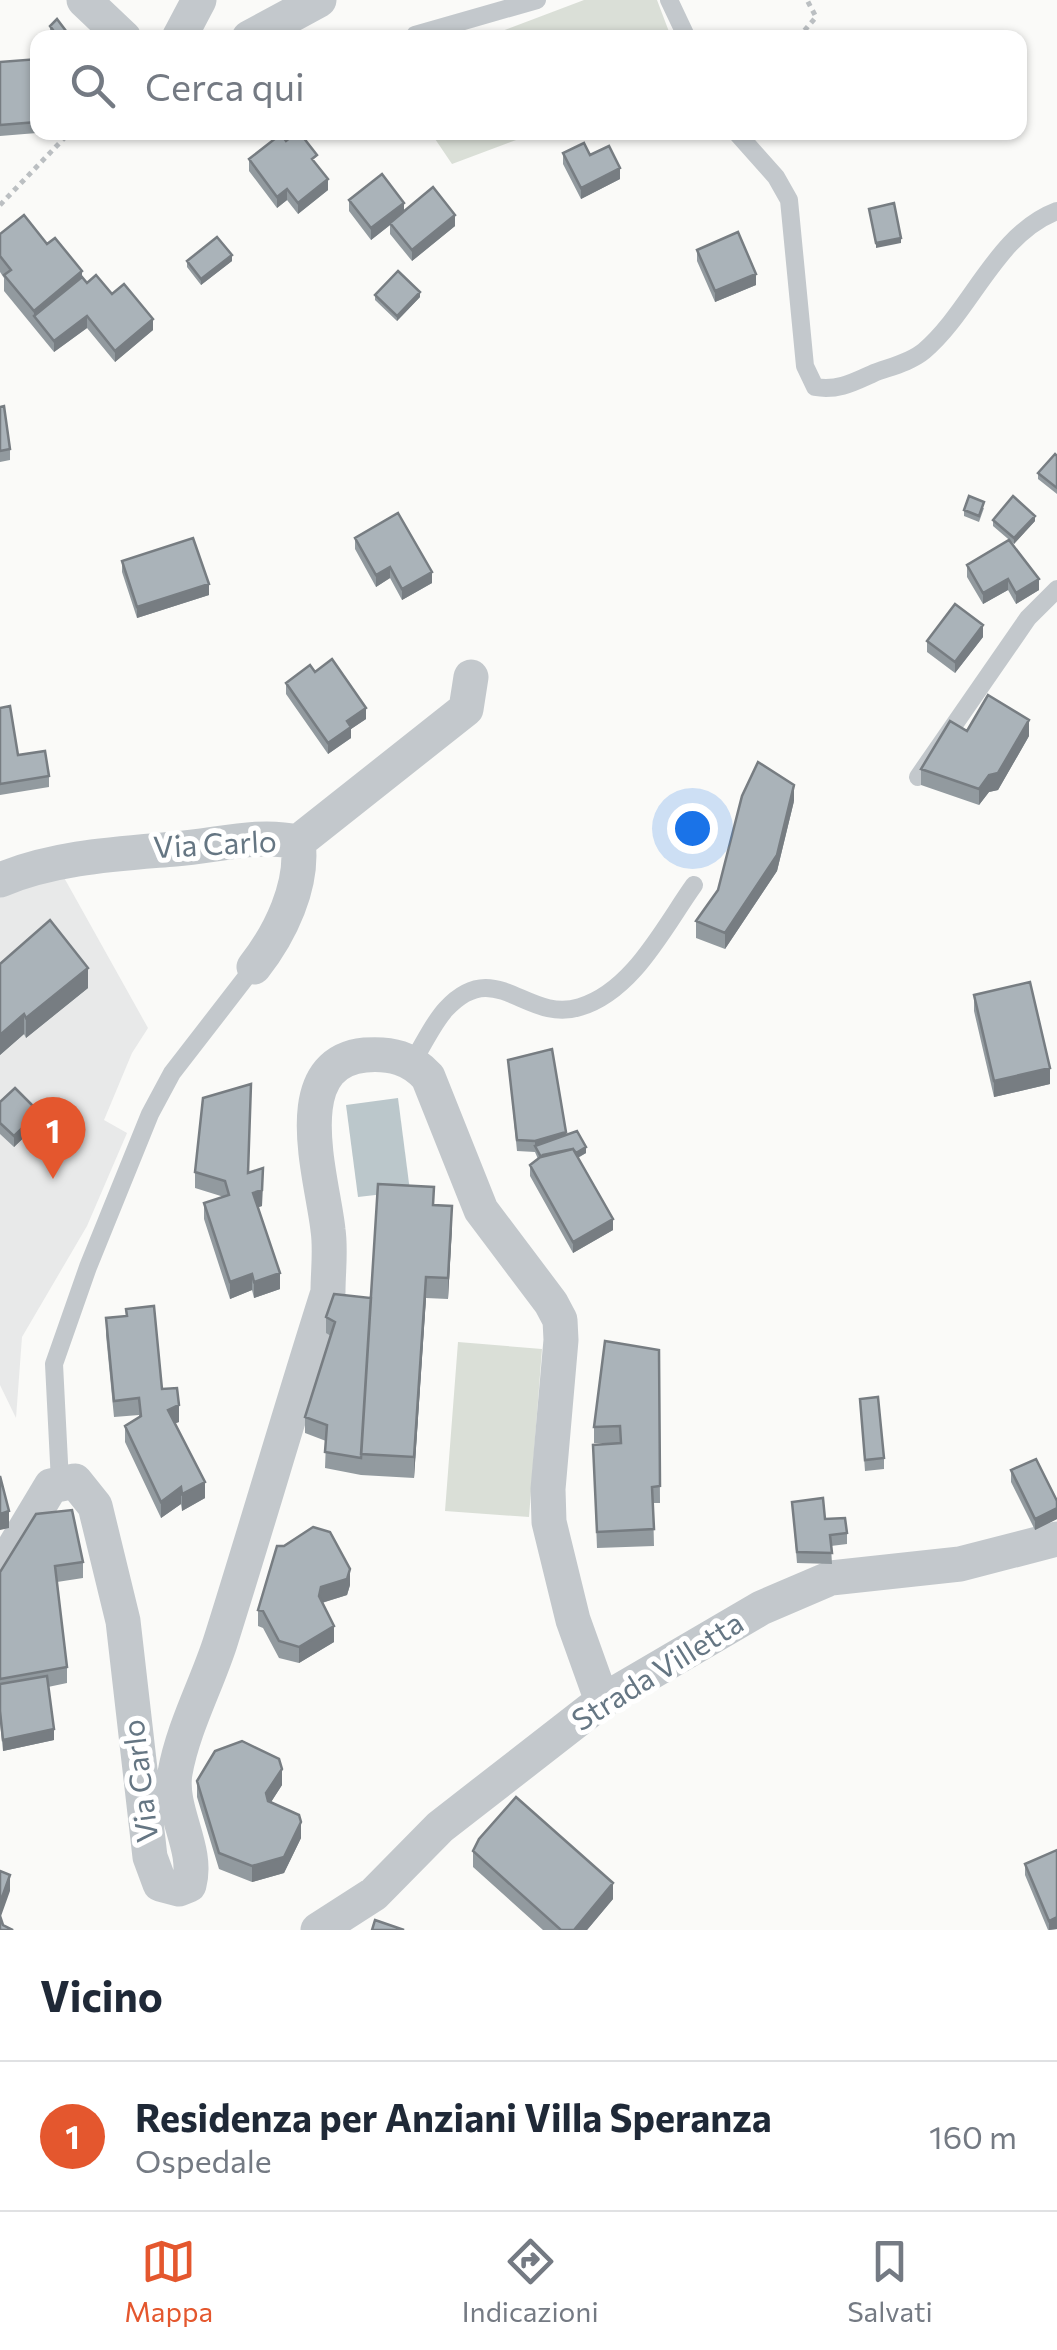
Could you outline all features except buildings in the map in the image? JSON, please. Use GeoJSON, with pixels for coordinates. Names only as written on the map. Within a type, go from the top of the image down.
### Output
{"type":"FeatureCollection","features":[{"type":"Feature","properties":{"kind":"street"},"geometry":{"type":"LineString","coordinates":[[84,0],[116,30]]}},
{"type":"Feature","properties":{"kind":"street"},"geometry":{"type":"LineString","coordinates":[[183,30],[199,0]]}},
{"type":"Feature","properties":{"kind":"street"},"geometry":{"type":"LineString","coordinates":[[263,30],[319,0]]}},
{"type":"Feature","properties":{"kind":"street"},"geometry":{"type":"LineString","coordinates":[[298,842],[466,709],[472,677]]}},
{"type":"Feature","properties":{"kind":"street","name":"Via Carlo"},"geometry":{"type":"LineString","coordinates":[[0,880],[28,868],[141,849],[174,849],[234,840],[279,838],[298,842],[301,862],[286,909],[272,944],[254,967]]}},
{"type":"Feature","properties":{"kind":"street","name":"Via Carlo"},"geometry":{"type":"LineString","coordinates":[[60,1482],[75,1482],[95,1506],[122,1621],[150,1857],[160,1884],[179,1889],[189,1885],[192,1864],[178,1814],[174,1777],[184,1738],[219,1647],[328,1292],[329,1233],[316,1150],[314,1109],[318,1091],[328,1074],[342,1062],[360,1056],[413,1061]]}},
{"type":"Feature","properties":{"kind":"street"},"geometry":{"type":"LineString","coordinates":[[413,1061],[428,1077],[481,1210],[560,1320],[549,1522],[574,1620],[602,1701]]}},
{"type":"Feature","properties":{"kind":"street"},"geometry":{"type":"LineString","coordinates":[[0,1570],[51,1486],[60,1482]]}},
{"type":"Feature","properties":{"kind":"street","name":"Strada Villetta"},"geometry":{"type":"LineString","coordinates":[[318,1930],[374,1894],[440,1827],[602,1701],[761,1608],[831,1578],[960,1564],[1057,1539]]}},
{"type":"Feature","properties":{"kind":"lane"},"geometry":{"type":"LineString","coordinates":[[432,30],[537,0]]}},
{"type":"Feature","properties":{"kind":"lane"},"geometry":{"type":"LineString","coordinates":[[669,0],[683,30]]}},
{"type":"Feature","properties":{"kind":"lane"},"geometry":{"type":"LineString","coordinates":[[743,140],[776,177],[788,200],[805,366],[816,387],[832,390],[920,354],[961,313],[1003,253],[1038,218],[1057,211]]}},
{"type":"Feature","properties":{"kind":"lane"},"geometry":{"type":"LineString","coordinates":[[918,777],[1028,618],[1057,589]]}},
{"type":"Feature","properties":{"kind":"lane"},"geometry":{"type":"LineString","coordinates":[[413,1061],[444,1010],[474,989],[490,986],[510,991],[541,1008],[558,1010],[581,1007],[610,992],[640,962],[694,885]]}},
{"type":"Feature","properties":{"kind":"lane"},"geometry":{"type":"LineString","coordinates":[[60,1482],[54,1364],[88,1268],[150,1114],[172,1073],[254,967]]}},
{"type":"Feature","properties":{"kind":"path"},"geometry":{"type":"LineString","coordinates":[[805,30],[816,17],[807,0]]}},
{"type":"Feature","properties":{"kind":"path"},"geometry":{"type":"LineString","coordinates":[[0,205],[62,140]]}},
{"type":"Feature","properties":{"kind":"shaded area"},"geometry":{"type":"Polygon","coordinates":[[[584,0],[657,0],[668,30],[505,30],[584,0]]]}},
{"type":"Feature","properties":{"kind":"shaded area"},"geometry":{"type":"Polygon","coordinates":[[[436,140],[516,140],[452,164],[436,140]]]}},
{"type":"Feature","properties":{"kind":"shaded area"},"geometry":{"type":"Polygon","coordinates":[[[62,874],[148,1028],[132,1053],[104,1120],[127,1133],[87,1226],[22,1337],[16,1418],[0,1385],[0,889],[62,874]]]}},
{"type":"Feature","properties":{"kind":"shaded area"},"geometry":{"type":"Polygon","coordinates":[[[398,1098],[410,1191],[358,1197],[346,1105],[398,1098]]]}},
{"type":"Feature","properties":{"kind":"shaded area"},"geometry":{"type":"Polygon","coordinates":[[[458,1342],[542,1349],[529,1517],[445,1511],[458,1342]]]}},
{"type":"Feature","properties":{"kind":"place","name":"Residenza per Anziani Villa Speranza"},"geometry":{"type":"Point","coordinates":[53,1179]}}]}
